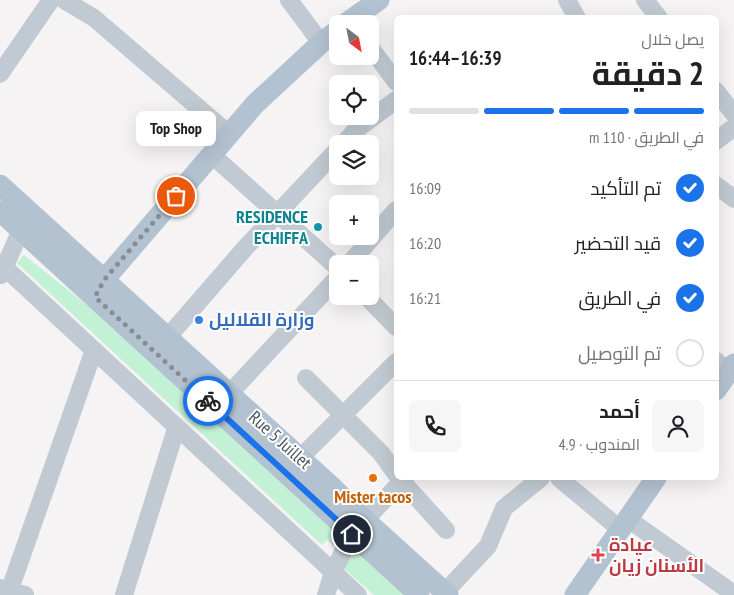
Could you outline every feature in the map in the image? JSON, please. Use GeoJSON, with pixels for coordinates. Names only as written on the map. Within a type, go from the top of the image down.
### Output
{"type":"FeatureCollection","features":[{"type":"Feature","properties":{"kind":"main road"},"geometry":{"type":"LineString","coordinates":[[358,15],[379,0]]}},
{"type":"Feature","properties":{"kind":"main road"},"geometry":{"type":"LineString","coordinates":[[100,289],[255,104],[329,36]]}},
{"type":"Feature","properties":{"kind":"main road","name":"Rue 5 Juillet"},"geometry":{"type":"LineString","coordinates":[[0,185],[100,289],[359,527],[446,593]]}},
{"type":"Feature","properties":{"kind":"main road","name":"Rue 5 Juillet"},"geometry":{"type":"LineString","coordinates":[[0,212],[21,230],[167,338],[332,487],[359,527],[420,595]]}},
{"type":"Feature","properties":{"kind":"main road"},"geometry":{"type":"LineString","coordinates":[[582,593],[655,480]]}},
{"type":"Feature","properties":{"kind":"street"},"geometry":{"type":"LineString","coordinates":[[2,67],[51,0]]}},
{"type":"Feature","properties":{"kind":"street"},"geometry":{"type":"LineString","coordinates":[[64,0],[94,18],[229,134]]}},
{"type":"Feature","properties":{"kind":"street"},"geometry":{"type":"LineString","coordinates":[[288,0],[320,43]]}},
{"type":"Feature","properties":{"kind":"street"},"geometry":{"type":"LineString","coordinates":[[645,0],[656,15]]}},
{"type":"Feature","properties":{"kind":"street"},"geometry":{"type":"LineString","coordinates":[[379,59],[394,79]]}},
{"type":"Feature","properties":{"kind":"street"},"geometry":{"type":"LineString","coordinates":[[719,95],[734,114]]}},
{"type":"Feature","properties":{"kind":"street"},"geometry":{"type":"LineString","coordinates":[[351,135],[357,128],[394,101]]}},
{"type":"Feature","properties":{"kind":"street"},"geometry":{"type":"LineString","coordinates":[[719,139],[734,127]]}},
{"type":"Feature","properties":{"kind":"street"},"geometry":{"type":"LineString","coordinates":[[212,155],[329,260]]}},
{"type":"Feature","properties":{"kind":"street"},"geometry":{"type":"LineString","coordinates":[[167,338],[246,247],[329,158]]}},
{"type":"Feature","properties":{"kind":"street"},"geometry":{"type":"LineString","coordinates":[[719,187],[734,199]]}},
{"type":"Feature","properties":{"kind":"street"},"geometry":{"type":"LineString","coordinates":[[357,255],[394,212]]}},
{"type":"Feature","properties":{"kind":"street"},"geometry":{"type":"LineString","coordinates":[[21,230],[1,269],[94,350],[176,429],[358,595]]}},
{"type":"Feature","properties":{"kind":"street"},"geometry":{"type":"LineString","coordinates":[[229,394],[329,287]]}},
{"type":"Feature","properties":{"kind":"street"},"geometry":{"type":"LineString","coordinates":[[375,305],[394,325]]}},
{"type":"Feature","properties":{"kind":"street"},"geometry":{"type":"LineString","coordinates":[[10,592],[94,350]]}},
{"type":"Feature","properties":{"kind":"street"},"geometry":{"type":"LineString","coordinates":[[300,458],[394,364]]}},
{"type":"Feature","properties":{"kind":"street"},"geometry":{"type":"LineString","coordinates":[[306,378],[381,452],[394,470]]}},
{"type":"Feature","properties":{"kind":"street"},"geometry":{"type":"LineString","coordinates":[[124,595],[176,429]]}},
{"type":"Feature","properties":{"kind":"street"},"geometry":{"type":"LineString","coordinates":[[326,595],[333,572],[359,527],[398,480]]}},
{"type":"Feature","properties":{"kind":"street"},"geometry":{"type":"LineString","coordinates":[[402,480],[446,530]]}},
{"type":"Feature","properties":{"kind":"street"},"geometry":{"type":"LineString","coordinates":[[446,593],[488,546],[504,508],[539,480]]}},
{"type":"Feature","properties":{"kind":"street"},"geometry":{"type":"LineString","coordinates":[[562,480],[625,524],[734,594]]}},
{"type":"Feature","properties":{"kind":"green space"},"geometry":{"type":"Polygon","coordinates":[[[24,255],[116,328],[403,595],[374,595],[340,565],[347,557],[327,540],[322,545],[17,263],[24,255]]]}},
{"type":"Feature","properties":{"kind":"way so far"},"geometry":{"type":"LineString","coordinates":[[176,196],[104,280],[95,297],[208,401]]}},
{"type":"Feature","properties":{"kind":"place","name":"Top Shop"},"geometry":{"type":"Point","coordinates":[176,196]}},
{"type":"Feature","properties":{"kind":"place","name":"RESIDENCE ECHIFFA"},"geometry":{"type":"Point","coordinates":[318,227]}},
{"type":"Feature","properties":{"kind":"place","name":"وزارة القلاليل"},"geometry":{"type":"Point","coordinates":[199,320]}},
{"type":"Feature","properties":{"kind":"place","name":"Mister tacos"},"geometry":{"type":"Point","coordinates":[373,478]}},
{"type":"Feature","properties":{"kind":"place","name":"عيادة الأسنان زيان"},"geometry":{"type":"Point","coordinates":[598,555]}},
{"type":"Feature","properties":{"kind":"route"},"geometry":{"type":"LineString","coordinates":[[208,401],[352,534]]}}]}
